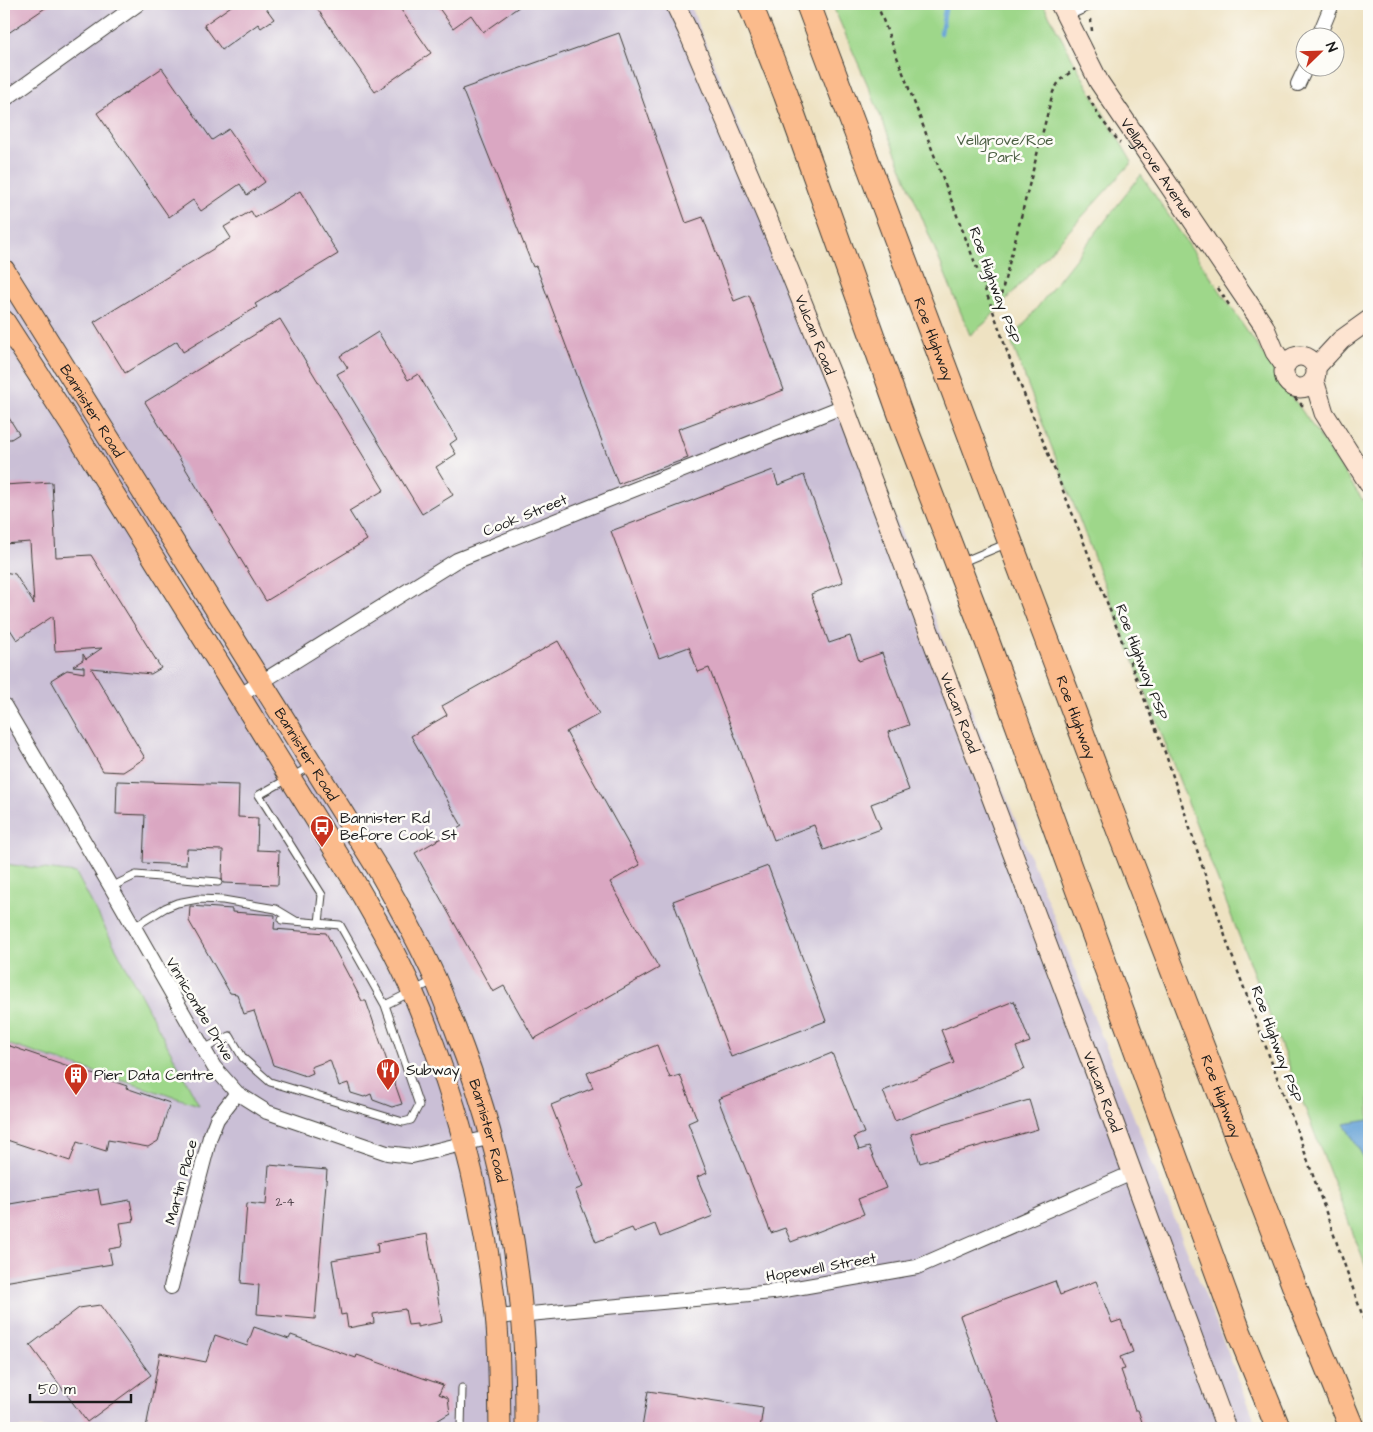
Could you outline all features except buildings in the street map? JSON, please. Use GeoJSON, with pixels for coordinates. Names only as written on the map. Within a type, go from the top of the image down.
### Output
{"type":"FeatureCollection","features":[{"type":"Feature","properties":{"kind":"highway"},"geometry":{"type":"LineString","coordinates":[[750,4],[786,95],[903,422],[1000,676],[1239,1332],[1278,1428]]}},
{"type":"Feature","properties":{"kind":"highway","name":"Roe Highway"},"geometry":{"type":"LineString","coordinates":[[808,4],[1103,788],[1293,1283],[1352,1428]]}},
{"type":"Feature","properties":{"kind":"main road","name":"Bannister Road"},"geometry":{"type":"LineString","coordinates":[[4,270],[379,870],[408,922],[436,980],[466,1055],[492,1137],[504,1190],[515,1248],[522,1315],[526,1379],[526,1428]]}},
{"type":"Feature","properties":{"kind":"main road","name":"Bannister Road"},"geometry":{"type":"LineString","coordinates":[[4,321],[71,425],[360,892],[412,992],[438,1058],[465,1144],[477,1194],[489,1255],[496,1317],[500,1428]]}},
{"type":"Feature","properties":{"kind":"street"},"geometry":{"type":"LineString","coordinates":[[4,100],[138,4]]}},
{"type":"Feature","properties":{"kind":"street","name":"Vulcan Road"},"geometry":{"type":"LineString","coordinates":[[675,4],[783,255],[844,406],[1100,1085],[1226,1428]]}},
{"type":"Feature","properties":{"kind":"street"},"geometry":{"type":"LineString","coordinates":[[1322,28],[1332,4]]}},
{"type":"Feature","properties":{"kind":"street"},"geometry":{"type":"LineString","coordinates":[[1063,9],[1090,9]]}},
{"type":"Feature","properties":{"kind":"street","name":"Vellgrove Avenue"},"geometry":{"type":"LineString","coordinates":[[1063,9],[1099,82],[1264,326],[1275,352],[1302,369],[1324,413],[1369,484]]}},
{"type":"Feature","properties":{"kind":"street"},"geometry":{"type":"LineString","coordinates":[[1298,84],[1301,78]]}},
{"type":"Feature","properties":{"kind":"street"},"geometry":{"type":"LineString","coordinates":[[1302,369],[1369,320]]}},
{"type":"Feature","properties":{"kind":"street","name":"Cook Street"},"geometry":{"type":"LineString","coordinates":[[239,696],[457,560],[844,406]]}},
{"type":"Feature","properties":{"kind":"street","name":"Vinnicombe Drive"},"geometry":{"type":"LineString","coordinates":[[4,705],[203,1049],[214,1067],[237,1093],[267,1112],[388,1153],[412,1156],[492,1137]]}},
{"type":"Feature","properties":{"kind":"street","name":"Martin Place"},"geometry":{"type":"LineString","coordinates":[[172,1287],[210,1137],[217,1119],[237,1093]]}},
{"type":"Feature","properties":{"kind":"street","name":"Hopewell Street"},"geometry":{"type":"LineString","coordinates":[[496,1317],[773,1292],[917,1267],[1132,1173]]}},
{"type":"Feature","properties":{"kind":"lane"},"geometry":{"type":"LineString","coordinates":[[958,564],[1011,542]]}},
{"type":"Feature","properties":{"kind":"lane"},"geometry":{"type":"LineString","coordinates":[[313,765],[259,795],[322,895],[319,923]]}},
{"type":"Feature","properties":{"kind":"lane"},"geometry":{"type":"LineString","coordinates":[[111,887],[136,874],[218,882]]}},
{"type":"Feature","properties":{"kind":"lane"},"geometry":{"type":"LineString","coordinates":[[134,927],[165,908],[177,903],[198,899],[223,900],[276,909],[296,921]]}},
{"type":"Feature","properties":{"kind":"lane"},"geometry":{"type":"LineString","coordinates":[[203,1049],[230,1036],[244,1058],[270,1082],[403,1122],[411,1120],[419,1105],[385,1005],[340,925],[282,920]]}},
{"type":"Feature","properties":{"kind":"lane"},"geometry":{"type":"LineString","coordinates":[[385,1005],[436,980]]}},
{"type":"Feature","properties":{"kind":"lane"},"geometry":{"type":"LineString","coordinates":[[460,1428],[462,1388]]}},
{"type":"Feature","properties":{"kind":"path","name":"Roe Highway PSP"},"geometry":{"type":"LineString","coordinates":[[877,4],[1009,357],[1079,530],[1166,755],[1228,944],[1369,1334]]}},
{"type":"Feature","properties":{"kind":"path"},"geometry":{"type":"LineString","coordinates":[[1090,9],[1092,31]]}},
{"type":"Feature","properties":{"kind":"path"},"geometry":{"type":"LineString","coordinates":[[992,308],[999,301],[1001,295],[1053,92],[1060,80],[1088,63]]}},
{"type":"Feature","properties":{"kind":"shaded area"},"geometry":{"type":"Polygon","coordinates":[[[4,4],[690,4],[1258,1428],[4,1428],[4,4]]]}},
{"type":"Feature","properties":{"kind":"green space","name":"Vellgrove/Roe Park"},"geometry":{"type":"Polygon","coordinates":[[[832,4],[1043,4],[1088,87],[1132,162],[985,323],[970,335],[869,88],[832,4]]]}},
{"type":"Feature","properties":{"kind":"green space"},"geometry":{"type":"Polygon","coordinates":[[[1141,175],[1369,509],[1369,1275],[1011,341],[1141,175]]]}},
{"type":"Feature","properties":{"kind":"green space"},"geometry":{"type":"Polygon","coordinates":[[[4,864],[76,873],[199,1105],[4,1043],[4,864]]]}},
{"type":"Feature","properties":{"kind":"water"},"geometry":{"type":"Polygon","coordinates":[[[1369,1120],[1369,1162],[1364,1158],[1344,1124],[1369,1120]]]}},
{"type":"Feature","properties":{"kind":"waterway"},"geometry":{"type":"LineString","coordinates":[[941,33],[946,4]]}},
{"type":"Feature","properties":{"kind":"place","name":"Bannister Rd Before Cook St"},"geometry":{"type":"Point","coordinates":[322,848]}},
{"type":"Feature","properties":{"kind":"place","name":"Subway"},"geometry":{"type":"Point","coordinates":[388,1091]}},
{"type":"Feature","properties":{"kind":"place","name":"Pier Data Centre"},"geometry":{"type":"Point","coordinates":[76,1096]}}]}
